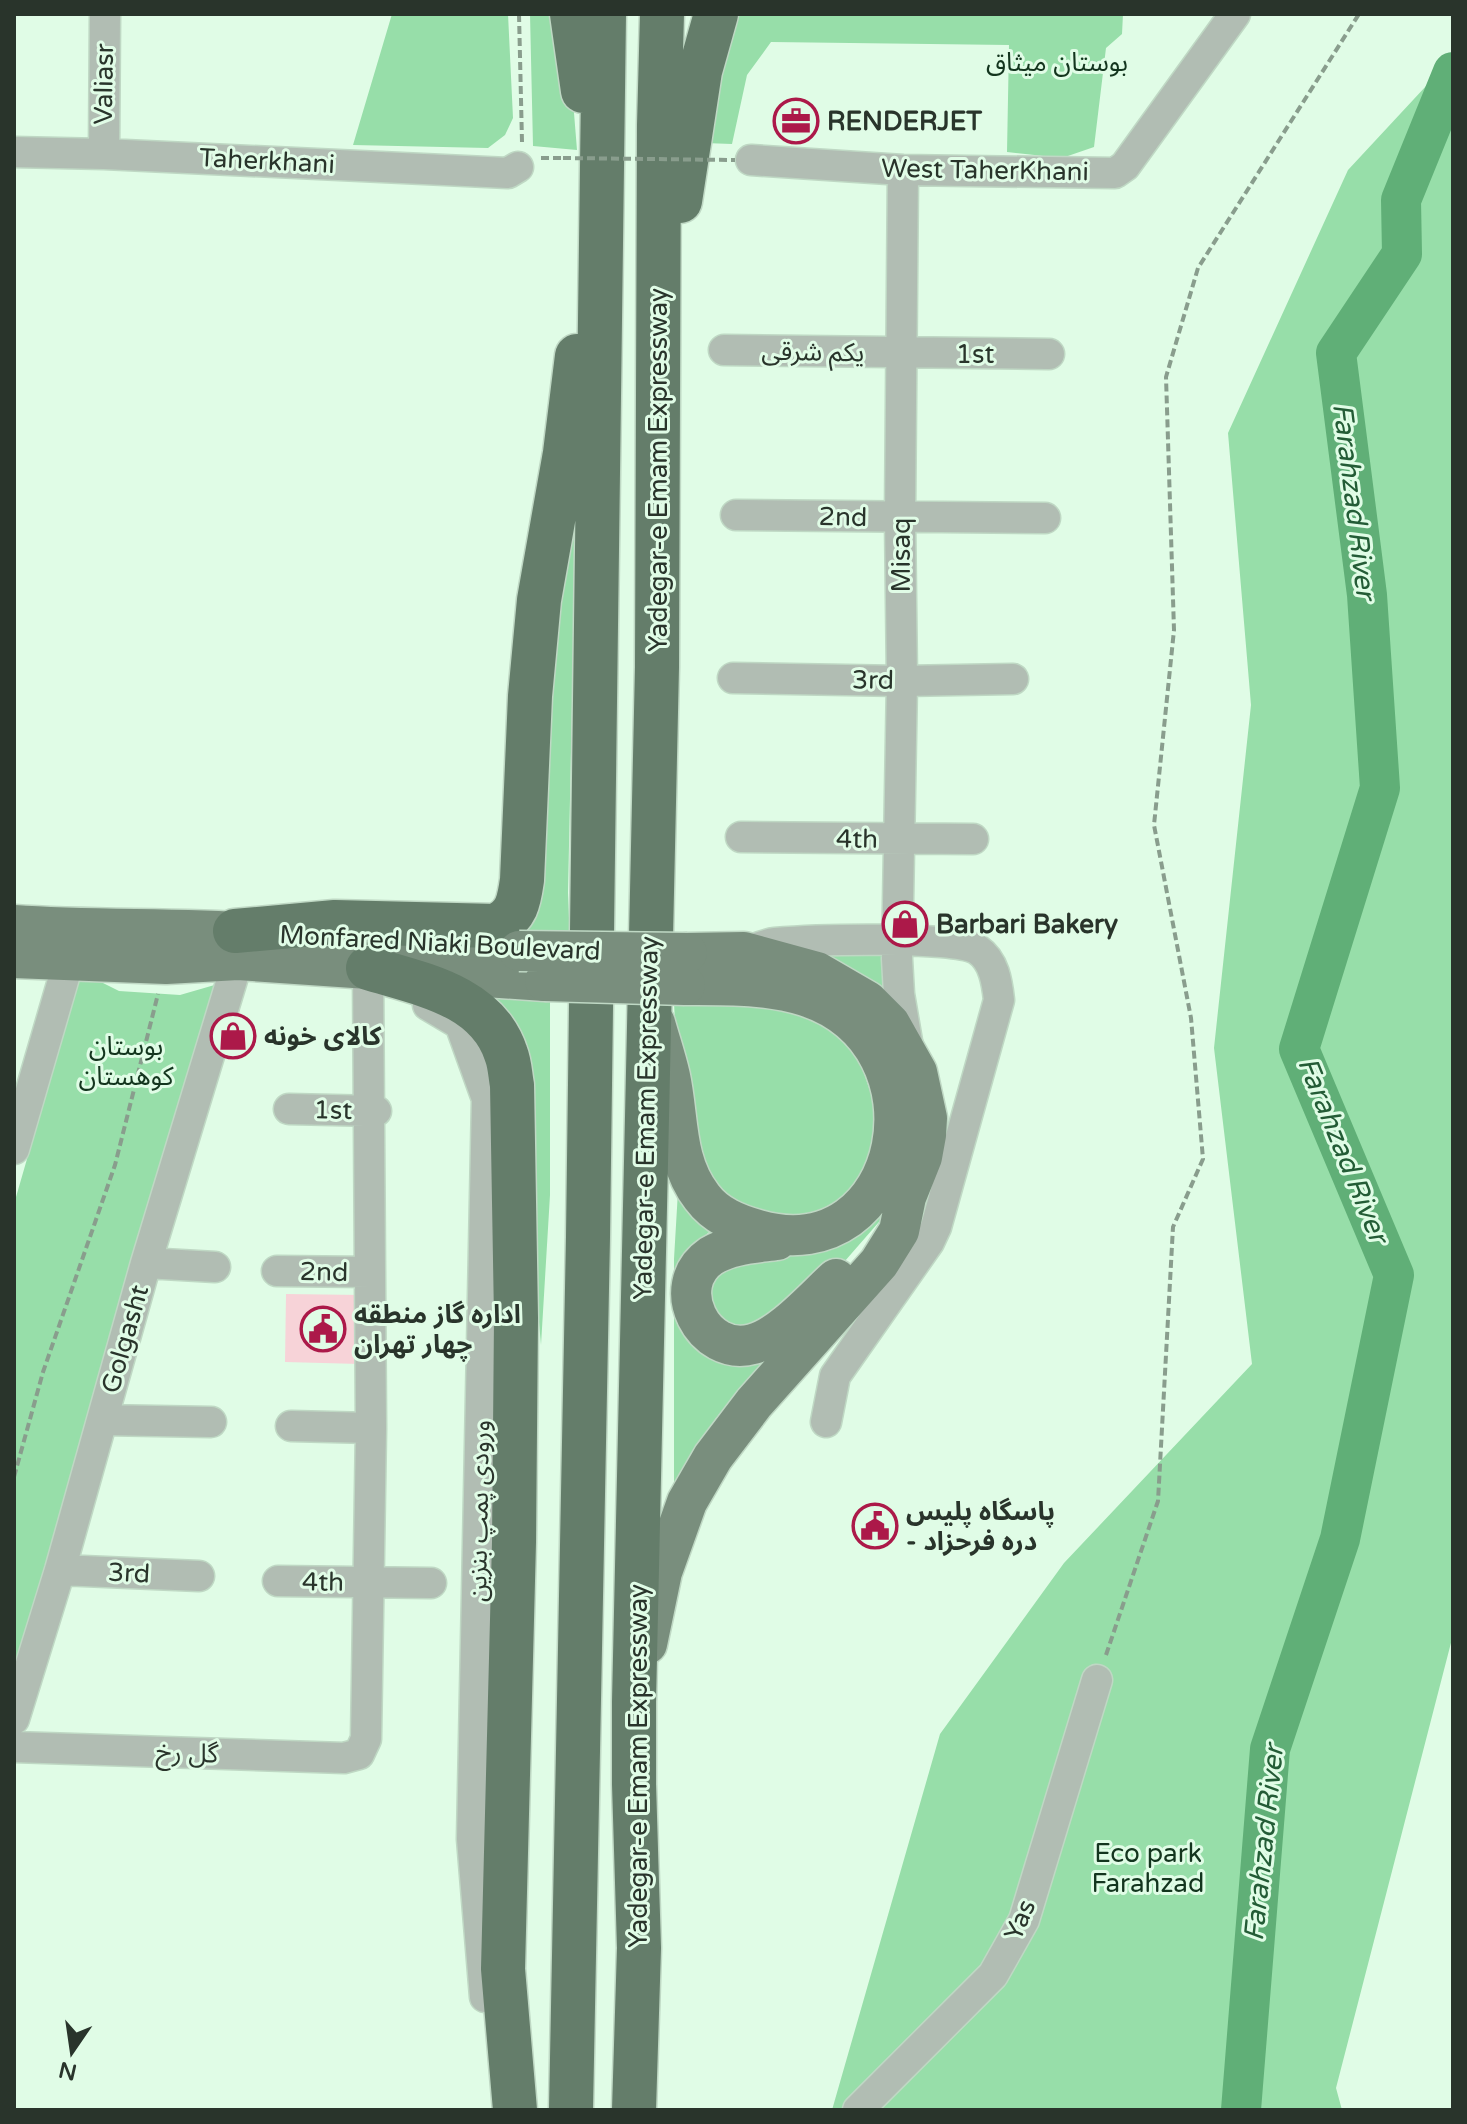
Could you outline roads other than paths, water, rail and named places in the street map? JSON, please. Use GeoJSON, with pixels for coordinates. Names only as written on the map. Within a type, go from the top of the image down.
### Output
{"type":"FeatureCollection","features":[{"type":"Feature","properties":{"kind":"highway"},"geometry":{"type":"LineString","coordinates":[[236,946],[335,922],[496,926],[507,920],[518,907],[522,880],[530,696],[539,600],[565,453],[574,370],[602,220],[572,14]]}},
{"type":"Feature","properties":{"kind":"highway"},"geometry":{"type":"LineString","coordinates":[[571,2110],[588,1268],[604,14]]}},
{"type":"Feature","properties":{"kind":"highway","name":"Yadegar-e Emam Expressway"},"geometry":{"type":"LineString","coordinates":[[634,2110],[639,1948],[634,1702],[674,982],[650,934],[657,667],[662,14]]}},
{"type":"Feature","properties":{"kind":"highway"},"geometry":{"type":"LineString","coordinates":[[659,330],[700,71],[716,14]]}},
{"type":"Feature","properties":{"kind":"highway"},"geometry":{"type":"LineString","coordinates":[[368,968],[441,990],[469,1005],[495,1030],[506,1054],[512,1085],[515,1462],[503,1969],[515,2110]]}},
{"type":"Feature","properties":{"kind":"main road","name":"Monfared Niaki Boulevard"},"geometry":{"type":"LineString","coordinates":[[14,925],[236,946],[368,968],[545,981],[674,982],[764,986],[808,997],[843,1016],[877,1054],[886,1073],[895,1107],[895,1133],[889,1162],[865,1203],[853,1213],[828,1228],[797,1237],[735,1223],[701,1197],[679,1150],[670,1078],[674,982]]}},
{"type":"Feature","properties":{"kind":"main road","name":"Monfared Niaki Boulevard"},"geometry":{"type":"LineString","coordinates":[[14,958],[166,964],[236,946],[372,944],[519,951],[674,982],[744,952],[817,972],[842,984],[875,1008],[890,1024],[917,1072],[927,1118],[922,1157],[906,1197],[899,1231],[879,1263],[754,1403],[713,1457],[687,1502],[662,1572],[634,1702]]}},
{"type":"Feature","properties":{"kind":"main road"},"geometry":{"type":"LineString","coordinates":[[797,1237],[736,1246],[719,1252],[703,1263],[695,1275],[691,1295],[694,1315],[709,1334],[719,1341],[744,1346],[770,1337],[859,1258],[906,1197]]}},
{"type":"Feature","properties":{"kind":"street","name":"Valiasr"},"geometry":{"type":"LineString","coordinates":[[104,154],[105,14]]}},
{"type":"Feature","properties":{"kind":"street","name":"West TaherKhani"},"geometry":{"type":"LineString","coordinates":[[743,160],[903,170],[1115,173],[1125,166],[1235,14]]}},
{"type":"Feature","properties":{"kind":"street","name":"Taherkhani"},"geometry":{"type":"LineString","coordinates":[[14,152],[508,173],[518,167]]}},
{"type":"Feature","properties":{"kind":"street","name":"Misaq"},"geometry":{"type":"LineString","coordinates":[[903,170],[902,681],[897,940],[899,994],[909,1053]]}},
{"type":"Feature","properties":{"kind":"street","name":"یکم شرقی"},"geometry":{"type":"LineString","coordinates":[[724,350],[902,354]]}},
{"type":"Feature","properties":{"kind":"street","name":"1st"},"geometry":{"type":"LineString","coordinates":[[902,354],[1049,354]]}},
{"type":"Feature","properties":{"kind":"street","name":"2nd"},"geometry":{"type":"LineString","coordinates":[[736,515],[1045,518]]}},
{"type":"Feature","properties":{"kind":"street","name":"3rd"},"geometry":{"type":"LineString","coordinates":[[733,678],[1013,679]]}},
{"type":"Feature","properties":{"kind":"street","name":"4th"},"geometry":{"type":"LineString","coordinates":[[741,837],[973,839]]}},
{"type":"Feature","properties":{"kind":"street"},"geometry":{"type":"LineString","coordinates":[[744,952],[771,943],[897,940],[967,944],[981,952],[991,965],[997,982],[999,1000],[936,1227],[929,1242],[835,1376],[826,1422]]}},
{"type":"Feature","properties":{"kind":"street","name":"Golgasht"},"geometry":{"type":"LineString","coordinates":[[14,1719],[60,1570],[236,946]]}},
{"type":"Feature","properties":{"kind":"street"},"geometry":{"type":"LineString","coordinates":[[14,1149],[69,960]]}},
{"type":"Feature","properties":{"kind":"street"},"geometry":{"type":"LineString","coordinates":[[367,1583],[372,1111],[368,968]]}},
{"type":"Feature","properties":{"kind":"street","name":"ورودی پمپ بنزین"},"geometry":{"type":"LineString","coordinates":[[368,968],[460,1024],[487,1099],[472,1839],[493,2110]]}},
{"type":"Feature","properties":{"kind":"street","name":"1st"},"geometry":{"type":"LineString","coordinates":[[289,1109],[372,1111]]}},
{"type":"Feature","properties":{"kind":"street"},"geometry":{"type":"LineString","coordinates":[[146,1263],[215,1267]]}},
{"type":"Feature","properties":{"kind":"street","name":"2nd"},"geometry":{"type":"LineString","coordinates":[[277,1271],[370,1272]]}},
{"type":"Feature","properties":{"kind":"street"},"geometry":{"type":"LineString","coordinates":[[102,1420],[211,1422]]}},
{"type":"Feature","properties":{"kind":"street"},"geometry":{"type":"LineString","coordinates":[[291,1426],[371,1428]]}},
{"type":"Feature","properties":{"kind":"street","name":"3rd"},"geometry":{"type":"LineString","coordinates":[[60,1570],[199,1576]]}},
{"type":"Feature","properties":{"kind":"street","name":"4th"},"geometry":{"type":"LineString","coordinates":[[278,1581],[431,1583]]}},
{"type":"Feature","properties":{"kind":"street","name":"گل رخ"},"geometry":{"type":"LineString","coordinates":[[14,1747],[344,1758],[359,1754],[366,1739],[367,1583]]}},
{"type":"Feature","properties":{"kind":"street","name":"Yas"},"geometry":{"type":"LineString","coordinates":[[858,2110],[993,1975],[1024,1920],[1097,1680]]}},
{"type":"Feature","properties":{"kind":"waterway","name":"Farahzad River"},"geometry":{"type":"LineString","coordinates":[[1241,2110],[1270,1749],[1340,1539],[1394,1275],[1299,1049],[1380,788],[1367,595],[1336,353],[1402,254],[1401,200],[1453,72]]}},
{"type":"Feature","properties":{"kind":"place","name":"RENDERJET"},"geometry":{"type":"Point","coordinates":[796,121]}},
{"type":"Feature","properties":{"kind":"place","name":"Barbari Bakery"},"geometry":{"type":"Point","coordinates":[905,924]}},
{"type":"Feature","properties":{"kind":"place","name":"کالای خونه"},"geometry":{"type":"Point","coordinates":[233,1036]}},
{"type":"Feature","properties":{"kind":"place","name":"اداره گاز منطقه چهار تهران"},"geometry":{"type":"Point","coordinates":[323,1329]}},
{"type":"Feature","properties":{"kind":"place","name":"پاسگاه پلیس - دره فرحزاد"},"geometry":{"type":"Point","coordinates":[875,1526]}},
{"type":"Feature","properties":{"kind":"park label","name":"بوستان میثاق"},"geometry":{"type":"Point","coordinates":[1057,62]}},
{"type":"Feature","properties":{"kind":"park label","name":"بوستان کوهستان"},"geometry":{"type":"Point","coordinates":[126,1061]}},
{"type":"Feature","properties":{"kind":"park label","name":"Eco park Farahzad"},"geometry":{"type":"Point","coordinates":[1148,1868]}}]}
